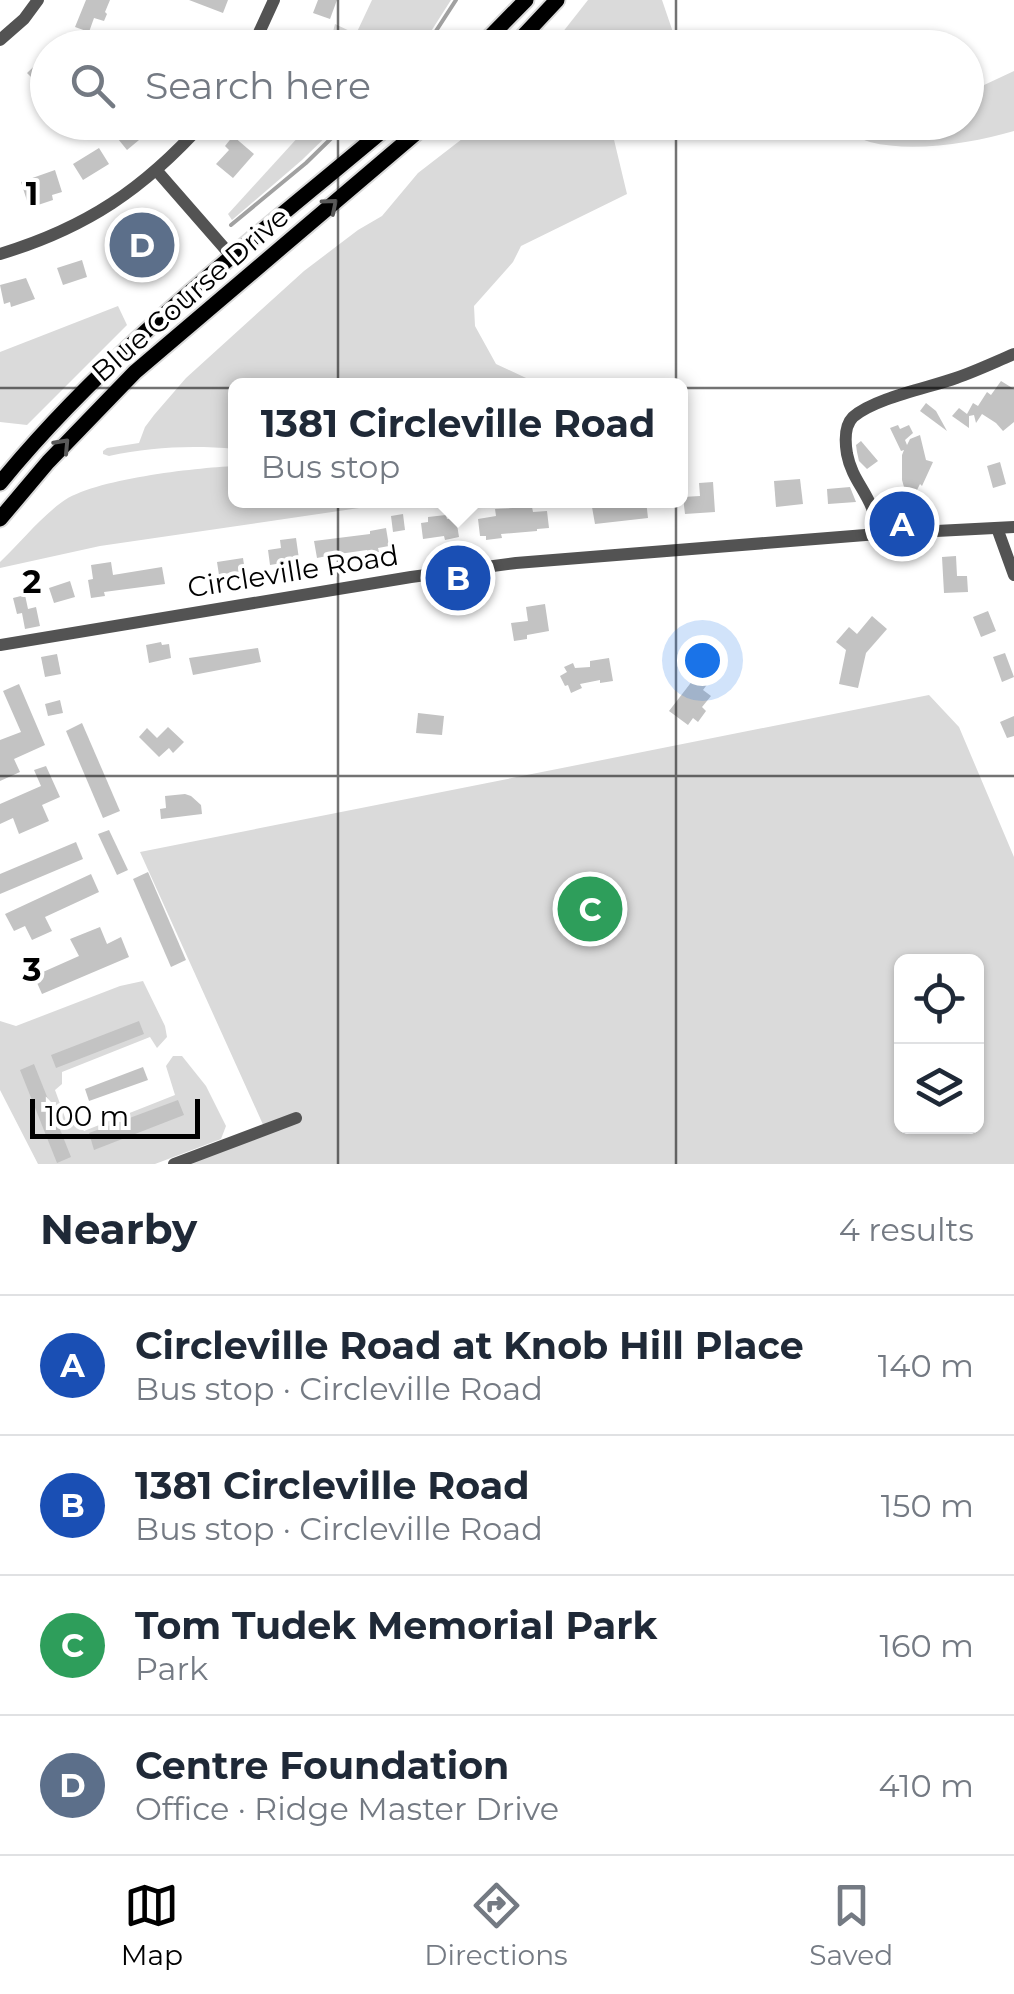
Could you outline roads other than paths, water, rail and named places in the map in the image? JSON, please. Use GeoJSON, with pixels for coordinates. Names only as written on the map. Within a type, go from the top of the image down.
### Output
{"type":"FeatureCollection","features":[{"type":"Feature","properties":{"kind":"main road"},"geometry":{"type":"LineString","coordinates":[[497,30],[526,0]]}},
{"type":"Feature","properties":{"kind":"main road"},"geometry":{"type":"LineString","coordinates":[[529,30],[557,0]]}},
{"type":"Feature","properties":{"kind":"main road","name":"Blue Course Drive"},"geometry":{"type":"LineString","coordinates":[[0,483],[102,372],[372,140]]}},
{"type":"Feature","properties":{"kind":"main road","name":"Blue Course Drive"},"geometry":{"type":"LineString","coordinates":[[0,519],[78,430],[166,344],[407,140]]}},
{"type":"Feature","properties":{"kind":"street"},"geometry":{"type":"LineString","coordinates":[[0,40],[38,0]]}},
{"type":"Feature","properties":{"kind":"street"},"geometry":{"type":"LineString","coordinates":[[260,30],[274,0]]}},
{"type":"Feature","properties":{"kind":"street"},"geometry":{"type":"LineString","coordinates":[[0,254],[40,242],[112,206],[157,171],[187,140]]}},
{"type":"Feature","properties":{"kind":"street"},"geometry":{"type":"LineString","coordinates":[[157,171],[234,258]]}},
{"type":"Feature","properties":{"kind":"street"},"geometry":{"type":"LineString","coordinates":[[878,534],[872,505],[847,454],[846,434],[851,420],[873,405],[954,379],[1014,354]]}},
{"type":"Feature","properties":{"kind":"street","name":"Circleville Road"},"geometry":{"type":"LineString","coordinates":[[0,645],[516,563],[1014,527]]}},
{"type":"Feature","properties":{"kind":"street"},"geometry":{"type":"LineString","coordinates":[[997,528],[1014,576]]}},
{"type":"Feature","properties":{"kind":"street"},"geometry":{"type":"LineString","coordinates":[[174,1164],[296,1118]]}},
{"type":"Feature","properties":{"kind":"waterway"},"geometry":{"type":"LineString","coordinates":[[437,30],[456,0]]}},
{"type":"Feature","properties":{"kind":"waterway"},"geometry":{"type":"LineString","coordinates":[[231,225],[330,140]]}},
{"type":"Feature","properties":{"kind":"place","name":"Centre Foundation"},"geometry":{"type":"Point","coordinates":[142,245]}},
{"type":"Feature","properties":{"kind":"place","name":"Circleville Road at Knob Hill Place"},"geometry":{"type":"Point","coordinates":[902,524]}},
{"type":"Feature","properties":{"kind":"place","name":"1381 Circleville Road"},"geometry":{"type":"Point","coordinates":[458,578]}},
{"type":"Feature","properties":{"kind":"place","name":"Tom Tudek Memorial Park"},"geometry":{"type":"Point","coordinates":[590,909]}}]}
